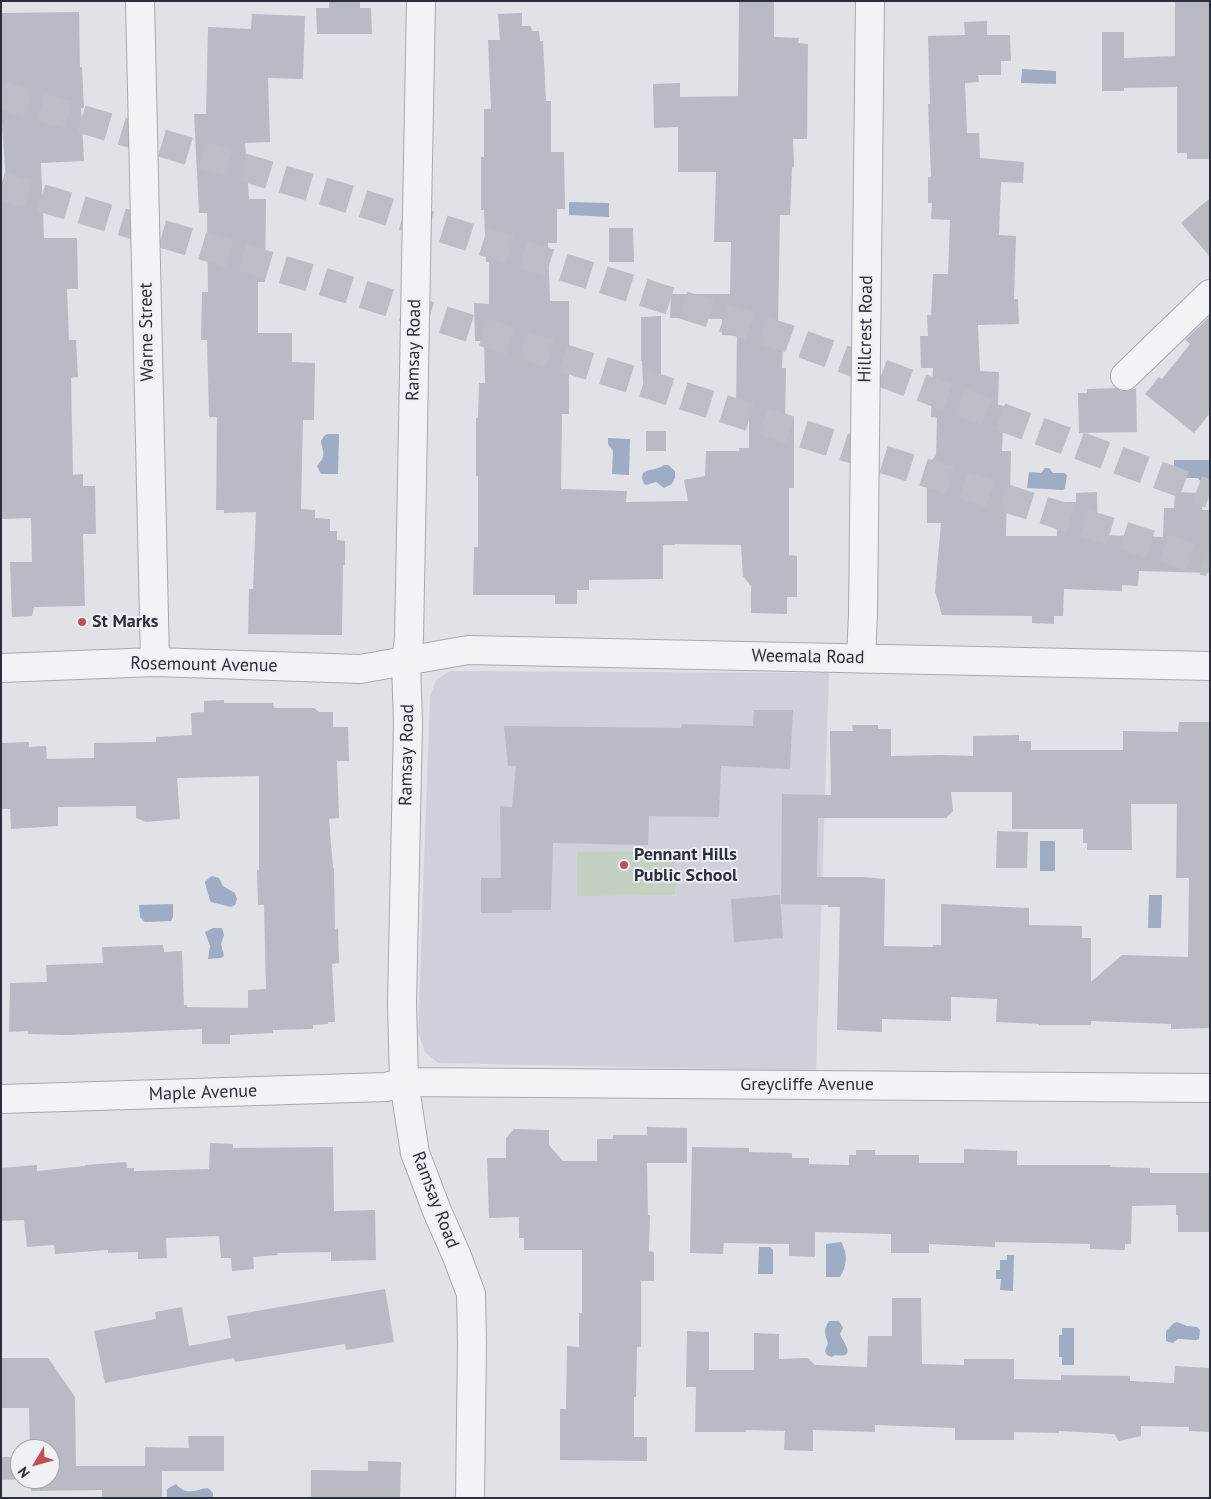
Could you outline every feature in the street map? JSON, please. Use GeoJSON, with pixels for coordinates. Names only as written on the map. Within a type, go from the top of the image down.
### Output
{"type":"FeatureCollection","features":[{"type":"Feature","properties":{"kind":"street","name":"Warne Street"},"geometry":{"type":"LineString","coordinates":[[140,1],[155,662]]}},
{"type":"Feature","properties":{"kind":"street","name":"Ramsay Road"},"geometry":{"type":"LineString","coordinates":[[421,1],[409,638],[406,662],[408,724],[402,1003],[404,1082],[415,1152],[470,1294],[472,1342],[470,1498]]}},
{"type":"Feature","properties":{"kind":"street","name":"Hillcrest Road"},"geometry":{"type":"LineString","coordinates":[[861,658],[870,1]]}},
{"type":"Feature","properties":{"kind":"street"},"geometry":{"type":"LineString","coordinates":[[1125,376],[1210,294]]}},
{"type":"Feature","properties":{"kind":"street","name":"Weemala Road"},"geometry":{"type":"LineString","coordinates":[[406,662],[468,650],[1210,666]]}},
{"type":"Feature","properties":{"kind":"street","name":"Rosemount Avenue"},"geometry":{"type":"LineString","coordinates":[[1,668],[155,662],[360,669],[406,662]]}},
{"type":"Feature","properties":{"kind":"street","name":"Greycliffe Avenue"},"geometry":{"type":"LineString","coordinates":[[404,1082],[1210,1088]]}},
{"type":"Feature","properties":{"kind":"street","name":"Maple Avenue"},"geometry":{"type":"LineString","coordinates":[[1,1098],[386,1087],[404,1082]]}},
{"type":"Feature","properties":{"kind":"shaded area","name":"Pennant Hills Public School"},"geometry":{"type":"Polygon","coordinates":[[[450,671],[829,673],[816,1071],[438,1063],[425,1052],[418,1033],[430,696],[436,680],[450,671]]]}},
{"type":"Feature","properties":{"kind":"green space"},"geometry":{"type":"Polygon","coordinates":[[[674,851],[675,895],[577,896],[577,852],[674,851]]]}},
{"type":"Feature","properties":{"kind":"water"},"geometry":{"type":"Polygon","coordinates":[[[1022,69],[1056,71],[1056,84],[1021,83],[1022,69]]]}},
{"type":"Feature","properties":{"kind":"water"},"geometry":{"type":"Polygon","coordinates":[[[569,202],[609,203],[609,217],[569,215],[569,202]]]}},
{"type":"Feature","properties":{"kind":"water"},"geometry":{"type":"Polygon","coordinates":[[[327,434],[339,434],[338,474],[321,474],[317,466],[323,457],[321,441],[327,434]]]}},
{"type":"Feature","properties":{"kind":"water"},"geometry":{"type":"Polygon","coordinates":[[[608,438],[630,439],[629,475],[612,474],[613,451],[608,444],[608,438]]]}},
{"type":"Feature","properties":{"kind":"water"},"geometry":{"type":"Polygon","coordinates":[[[1174,460],[1210,460],[1210,480],[1201,482],[1198,478],[1174,478],[1174,460]]]}},
{"type":"Feature","properties":{"kind":"water"},"geometry":{"type":"Polygon","coordinates":[[[668,465],[675,471],[675,478],[672,484],[664,488],[656,482],[644,484],[643,473],[668,465]]]}},
{"type":"Feature","properties":{"kind":"water"},"geometry":{"type":"Polygon","coordinates":[[[1045,468],[1049,468],[1053,473],[1064,473],[1067,475],[1063,490],[1027,488],[1029,472],[1041,473],[1045,468]]]}},
{"type":"Feature","properties":{"kind":"water"},"geometry":{"type":"Polygon","coordinates":[[[1040,841],[1055,841],[1055,871],[1040,871],[1040,841]]]}},
{"type":"Feature","properties":{"kind":"water"},"geometry":{"type":"Polygon","coordinates":[[[212,876],[219,878],[223,886],[235,893],[237,899],[235,905],[231,907],[211,902],[205,882],[212,876]]]}},
{"type":"Feature","properties":{"kind":"water"},"geometry":{"type":"Polygon","coordinates":[[[1149,895],[1162,895],[1161,928],[1148,928],[1149,895]]]}},
{"type":"Feature","properties":{"kind":"water"},"geometry":{"type":"Polygon","coordinates":[[[173,904],[173,917],[171,921],[145,922],[140,917],[139,905],[173,904]]]}},
{"type":"Feature","properties":{"kind":"water"},"geometry":{"type":"Polygon","coordinates":[[[213,928],[222,928],[224,935],[221,944],[224,956],[208,959],[210,946],[205,932],[213,928]]]}},
{"type":"Feature","properties":{"kind":"water"},"geometry":{"type":"Polygon","coordinates":[[[841,1242],[846,1255],[842,1273],[840,1277],[826,1277],[826,1244],[841,1242]]]}},
{"type":"Feature","properties":{"kind":"water"},"geometry":{"type":"Polygon","coordinates":[[[759,1247],[770,1247],[773,1250],[773,1274],[758,1274],[759,1247]]]}},
{"type":"Feature","properties":{"kind":"water"},"geometry":{"type":"Polygon","coordinates":[[[1007,1255],[1014,1255],[1013,1291],[1000,1290],[1001,1279],[996,1279],[996,1270],[1000,1270],[1000,1260],[1007,1260],[1007,1255]]]}},
{"type":"Feature","properties":{"kind":"water"},"geometry":{"type":"Polygon","coordinates":[[[829,1321],[839,1321],[843,1328],[840,1334],[848,1352],[842,1356],[835,1355],[832,1357],[827,1355],[825,1351],[828,1343],[825,1329],[829,1321]]]}},
{"type":"Feature","properties":{"kind":"water"},"geometry":{"type":"Polygon","coordinates":[[[1177,1322],[1197,1327],[1200,1330],[1199,1339],[1178,1339],[1173,1343],[1166,1341],[1166,1331],[1177,1322]]]}},
{"type":"Feature","properties":{"kind":"water"},"geometry":{"type":"Polygon","coordinates":[[[1062,1328],[1074,1328],[1074,1365],[1062,1365],[1062,1357],[1059,1357],[1059,1335],[1062,1335],[1062,1328]]]}},
{"type":"Feature","properties":{"kind":"water"},"geometry":{"type":"Polygon","coordinates":[[[176,1484],[188,1491],[208,1488],[213,1493],[213,1498],[167,1498],[167,1489],[176,1484]]]}},
{"type":"Feature","properties":{"kind":"building"},"geometry":{"type":"Polygon","coordinates":[[[329,1],[360,1],[360,8],[371,8],[372,34],[317,34],[316,8],[329,8],[329,1]]]}},
{"type":"Feature","properties":{"kind":"building"},"geometry":{"type":"Polygon","coordinates":[[[739,1],[774,1],[774,37],[799,38],[798,43],[808,44],[807,139],[793,139],[794,167],[792,168],[790,215],[780,215],[778,322],[784,323],[782,368],[786,368],[785,419],[794,419],[794,488],[789,488],[789,555],[797,556],[797,597],[787,597],[787,614],[751,613],[751,586],[743,576],[741,545],[675,544],[663,545],[663,579],[589,580],[589,590],[577,590],[577,604],[555,604],[555,595],[473,595],[474,547],[478,547],[476,418],[478,418],[479,383],[485,383],[484,341],[475,341],[474,303],[489,304],[489,262],[486,262],[484,210],[481,210],[481,157],[484,157],[484,109],[491,109],[488,40],[500,40],[498,14],[522,13],[522,26],[531,26],[532,31],[539,31],[540,41],[543,41],[546,101],[551,101],[551,152],[564,152],[565,209],[557,209],[557,243],[548,243],[550,301],[569,301],[569,414],[562,414],[561,489],[627,491],[626,502],[688,501],[684,480],[705,476],[706,451],[739,451],[739,448],[749,448],[749,402],[736,402],[737,336],[722,335],[722,319],[670,318],[671,294],[730,294],[731,242],[714,242],[716,172],[678,172],[678,127],[654,128],[653,84],[680,83],[680,97],[738,96],[739,1]]]}},
{"type":"Feature","properties":{"kind":"building"},"geometry":{"type":"Polygon","coordinates":[[[1175,1],[1210,1],[1210,159],[1187,159],[1187,153],[1177,153],[1177,87],[1124,88],[1124,91],[1102,91],[1102,32],[1124,32],[1124,58],[1175,56],[1175,1]]]}},
{"type":"Feature","properties":{"kind":"building"},"geometry":{"type":"Polygon","coordinates":[[[79,12],[80,67],[82,67],[84,108],[81,108],[84,161],[41,163],[44,238],[77,238],[78,289],[67,289],[69,340],[76,340],[78,377],[71,378],[73,475],[83,474],[83,486],[95,486],[96,534],[83,534],[85,606],[34,607],[32,616],[12,617],[10,562],[32,562],[31,518],[1,519],[1,185],[6,185],[1,106],[1,13],[79,12]]]}},
{"type":"Feature","properties":{"kind":"building"},"geometry":{"type":"Polygon","coordinates":[[[252,14],[305,16],[303,79],[268,78],[270,142],[245,143],[249,199],[266,199],[265,282],[258,282],[258,333],[292,333],[292,362],[315,363],[314,420],[303,420],[301,509],[315,510],[315,518],[330,519],[330,531],[337,531],[337,540],[345,541],[342,635],[248,634],[249,589],[253,589],[256,512],[224,513],[224,510],[216,510],[217,417],[209,417],[207,340],[201,340],[202,292],[208,292],[207,213],[199,213],[194,114],[206,114],[208,27],[251,29],[252,14]]]}},
{"type":"Feature","properties":{"kind":"building"},"geometry":{"type":"Polygon","coordinates":[[[987,21],[987,35],[1010,35],[1011,61],[1001,61],[1001,75],[978,75],[979,82],[965,83],[967,133],[979,133],[980,158],[1024,162],[1023,183],[1001,182],[999,235],[1016,236],[1014,299],[1018,299],[1019,324],[978,325],[980,371],[999,372],[998,405],[1004,406],[1002,451],[1011,451],[1010,495],[1007,495],[1006,536],[1057,536],[1056,502],[1076,502],[1076,493],[1097,492],[1098,535],[1163,537],[1164,508],[1174,508],[1175,492],[1203,493],[1202,510],[1210,510],[1210,573],[1139,571],[1138,586],[1122,585],[1122,591],[1064,589],[1063,616],[1054,616],[1054,624],[1032,623],[1032,616],[942,615],[935,591],[941,523],[927,523],[927,465],[936,455],[937,418],[931,417],[933,368],[921,368],[920,336],[928,336],[927,315],[931,315],[933,274],[948,274],[950,220],[931,219],[932,203],[928,203],[928,177],[931,177],[928,36],[965,35],[964,22],[987,21]]]}},
{"type":"Feature","properties":{"kind":"building"},"geometry":{"type":"Polygon","coordinates":[[[1210,198],[1210,257],[1181,223],[1210,198]]]}},
{"type":"Feature","properties":{"kind":"building"},"geometry":{"type":"Polygon","coordinates":[[[609,228],[633,228],[634,262],[609,262],[609,228]]]}},
{"type":"Feature","properties":{"kind":"building"},"geometry":{"type":"Polygon","coordinates":[[[661,316],[661,385],[643,385],[641,317],[661,316]]]}},
{"type":"Feature","properties":{"kind":"building"},"geometry":{"type":"Polygon","coordinates":[[[1210,316],[1210,413],[1194,433],[1145,394],[1159,377],[1162,379],[1190,344],[1185,340],[1210,316]]]}},
{"type":"Feature","properties":{"kind":"building"},"geometry":{"type":"Polygon","coordinates":[[[1116,388],[1121,391],[1128,391],[1136,388],[1137,432],[1079,433],[1078,393],[1087,393],[1087,389],[1116,388]]]}},
{"type":"Feature","properties":{"kind":"building"},"geometry":{"type":"Polygon","coordinates":[[[646,431],[666,431],[666,451],[646,451],[646,431]]]}},
{"type":"Feature","properties":{"kind":"building"},"geometry":{"type":"Polygon","coordinates":[[[224,700],[224,703],[273,703],[274,708],[314,708],[319,712],[333,712],[333,727],[348,727],[349,761],[337,761],[339,818],[329,819],[334,868],[335,929],[338,928],[339,963],[332,964],[335,1022],[313,1025],[313,1029],[273,1030],[273,1033],[230,1035],[230,1044],[202,1044],[202,1029],[68,1035],[28,1034],[28,1031],[9,1032],[10,983],[47,982],[46,965],[103,963],[102,947],[163,945],[164,952],[182,951],[184,1005],[187,1005],[187,1007],[248,1008],[248,990],[266,989],[264,905],[258,905],[259,776],[177,778],[180,819],[146,822],[136,818],[136,806],[58,807],[58,826],[11,829],[10,809],[1,809],[1,743],[29,742],[29,747],[46,746],[47,759],[94,758],[94,743],[156,742],[156,737],[192,735],[191,713],[204,712],[204,701],[224,700]]]}},
{"type":"Feature","properties":{"kind":"building"},"geometry":{"type":"Polygon","coordinates":[[[754,710],[793,710],[790,769],[721,766],[719,817],[649,816],[648,845],[553,843],[551,910],[512,910],[512,913],[481,913],[481,878],[501,878],[500,806],[512,807],[516,766],[508,766],[504,726],[681,728],[682,724],[753,726],[754,710]]]}},
{"type":"Feature","properties":{"kind":"building"},"geometry":{"type":"Polygon","coordinates":[[[1179,722],[1210,722],[1210,1028],[1171,1029],[1171,1024],[1091,1021],[1091,1025],[1039,1025],[996,1022],[997,999],[951,997],[951,1021],[882,1019],[882,1032],[837,1030],[840,907],[781,904],[782,794],[831,795],[830,731],[853,731],[852,725],[878,725],[878,729],[891,729],[891,756],[973,756],[973,736],[1019,735],[1019,741],[1031,741],[1031,750],[1123,750],[1123,731],[1178,732],[1179,722]],[[951,792],[953,811],[946,818],[818,818],[817,877],[885,879],[884,946],[933,947],[933,945],[941,945],[941,904],[1029,908],[1029,925],[1082,926],[1082,938],[1091,938],[1091,982],[1122,955],[1188,957],[1189,878],[1176,878],[1177,804],[1131,804],[1132,850],[1087,850],[1087,843],[1083,843],[1083,829],[1012,829],[1012,792],[951,792]]]}},
{"type":"Feature","properties":{"kind":"building"},"geometry":{"type":"Polygon","coordinates":[[[997,831],[1028,832],[1027,868],[996,868],[997,831]]]}},
{"type":"Feature","properties":{"kind":"building"},"geometry":{"type":"Polygon","coordinates":[[[780,895],[783,938],[734,942],[731,899],[780,895]]]}},
{"type":"Feature","properties":{"kind":"building"},"geometry":{"type":"Polygon","coordinates":[[[647,1127],[687,1128],[687,1163],[647,1163],[648,1215],[650,1215],[649,1251],[654,1252],[654,1281],[641,1281],[641,1347],[637,1347],[634,1437],[647,1437],[647,1461],[560,1460],[560,1409],[566,1409],[567,1346],[579,1347],[579,1313],[582,1313],[582,1250],[524,1250],[524,1238],[519,1238],[519,1217],[489,1218],[487,1158],[506,1158],[506,1138],[514,1129],[549,1130],[549,1145],[563,1161],[597,1161],[597,1139],[613,1139],[613,1135],[647,1135],[647,1127]]]}},
{"type":"Feature","properties":{"kind":"building"},"geometry":{"type":"Polygon","coordinates":[[[210,1143],[233,1144],[233,1148],[333,1147],[334,1211],[375,1210],[376,1260],[331,1261],[331,1252],[277,1253],[278,1255],[253,1257],[254,1269],[232,1271],[231,1258],[221,1258],[219,1236],[166,1238],[167,1258],[138,1259],[138,1252],[108,1253],[108,1250],[55,1254],[54,1245],[27,1247],[24,1220],[1,1221],[1,1168],[37,1165],[37,1171],[126,1162],[127,1168],[134,1168],[134,1171],[209,1169],[210,1143]]]}},
{"type":"Feature","properties":{"kind":"building"},"geometry":{"type":"Polygon","coordinates":[[[692,1147],[749,1148],[749,1152],[792,1153],[792,1158],[809,1158],[809,1164],[849,1165],[849,1155],[856,1155],[856,1150],[875,1150],[875,1155],[919,1155],[919,1163],[964,1163],[964,1149],[1017,1151],[1017,1165],[1110,1165],[1110,1167],[1150,1168],[1150,1173],[1210,1173],[1210,1232],[1178,1232],[1176,1205],[1132,1206],[1131,1244],[1125,1244],[1125,1250],[1090,1249],[1090,1244],[995,1242],[995,1247],[929,1244],[929,1253],[891,1253],[891,1234],[815,1232],[815,1257],[789,1256],[789,1244],[724,1243],[723,1254],[690,1253],[692,1147]]]}},
{"type":"Feature","properties":{"kind":"building"},"geometry":{"type":"Polygon","coordinates":[[[385,1289],[394,1342],[346,1350],[345,1344],[235,1362],[234,1358],[105,1383],[94,1331],[156,1319],[155,1312],[182,1307],[189,1346],[231,1338],[227,1316],[385,1289]]]}},
{"type":"Feature","properties":{"kind":"building"},"geometry":{"type":"Polygon","coordinates":[[[892,1298],[921,1298],[922,1364],[964,1365],[964,1359],[1014,1359],[1014,1379],[1061,1380],[1061,1375],[1130,1376],[1130,1381],[1174,1383],[1175,1366],[1210,1368],[1210,1432],[1189,1431],[1189,1427],[1141,1426],[1141,1436],[1119,1441],[1114,1434],[1059,1431],[1059,1433],[1014,1432],[1014,1440],[955,1440],[955,1428],[875,1425],[875,1432],[813,1430],[813,1451],[784,1450],[785,1431],[695,1432],[696,1387],[686,1387],[687,1331],[709,1332],[709,1370],[754,1370],[754,1333],[779,1334],[779,1359],[807,1358],[815,1365],[867,1367],[868,1336],[892,1336],[892,1298]]]}},
{"type":"Feature","properties":{"kind":"building"},"geometry":{"type":"Polygon","coordinates":[[[1,1358],[48,1358],[75,1397],[76,1466],[145,1466],[145,1447],[189,1448],[188,1436],[224,1436],[224,1471],[162,1471],[162,1498],[102,1498],[102,1490],[31,1491],[31,1489],[60,1489],[60,1439],[30,1439],[29,1408],[1,1408],[1,1358]]]}},
{"type":"Feature","properties":{"kind":"building"},"geometry":{"type":"Polygon","coordinates":[[[1,1457],[10,1457],[10,1480],[1,1480],[1,1457]]]}},
{"type":"Feature","properties":{"kind":"building"},"geometry":{"type":"Polygon","coordinates":[[[368,1461],[401,1462],[400,1498],[311,1498],[311,1470],[368,1471],[368,1461]]]}},
{"type":"Feature","properties":{"kind":"tunnel"},"geometry":{"type":"LineString","coordinates":[[1,95],[336,195],[784,337],[1210,494]]}},
{"type":"Feature","properties":{"kind":"tunnel"},"geometry":{"type":"LineString","coordinates":[[1,186],[321,281],[1210,563]]}},
{"type":"Feature","properties":{"kind":"place","name":"St Marks"},"geometry":{"type":"Point","coordinates":[82,622]}},
{"type":"Feature","properties":{"kind":"place","name":"Pennant Hills Public School"},"geometry":{"type":"Point","coordinates":[624,865]}}]}
